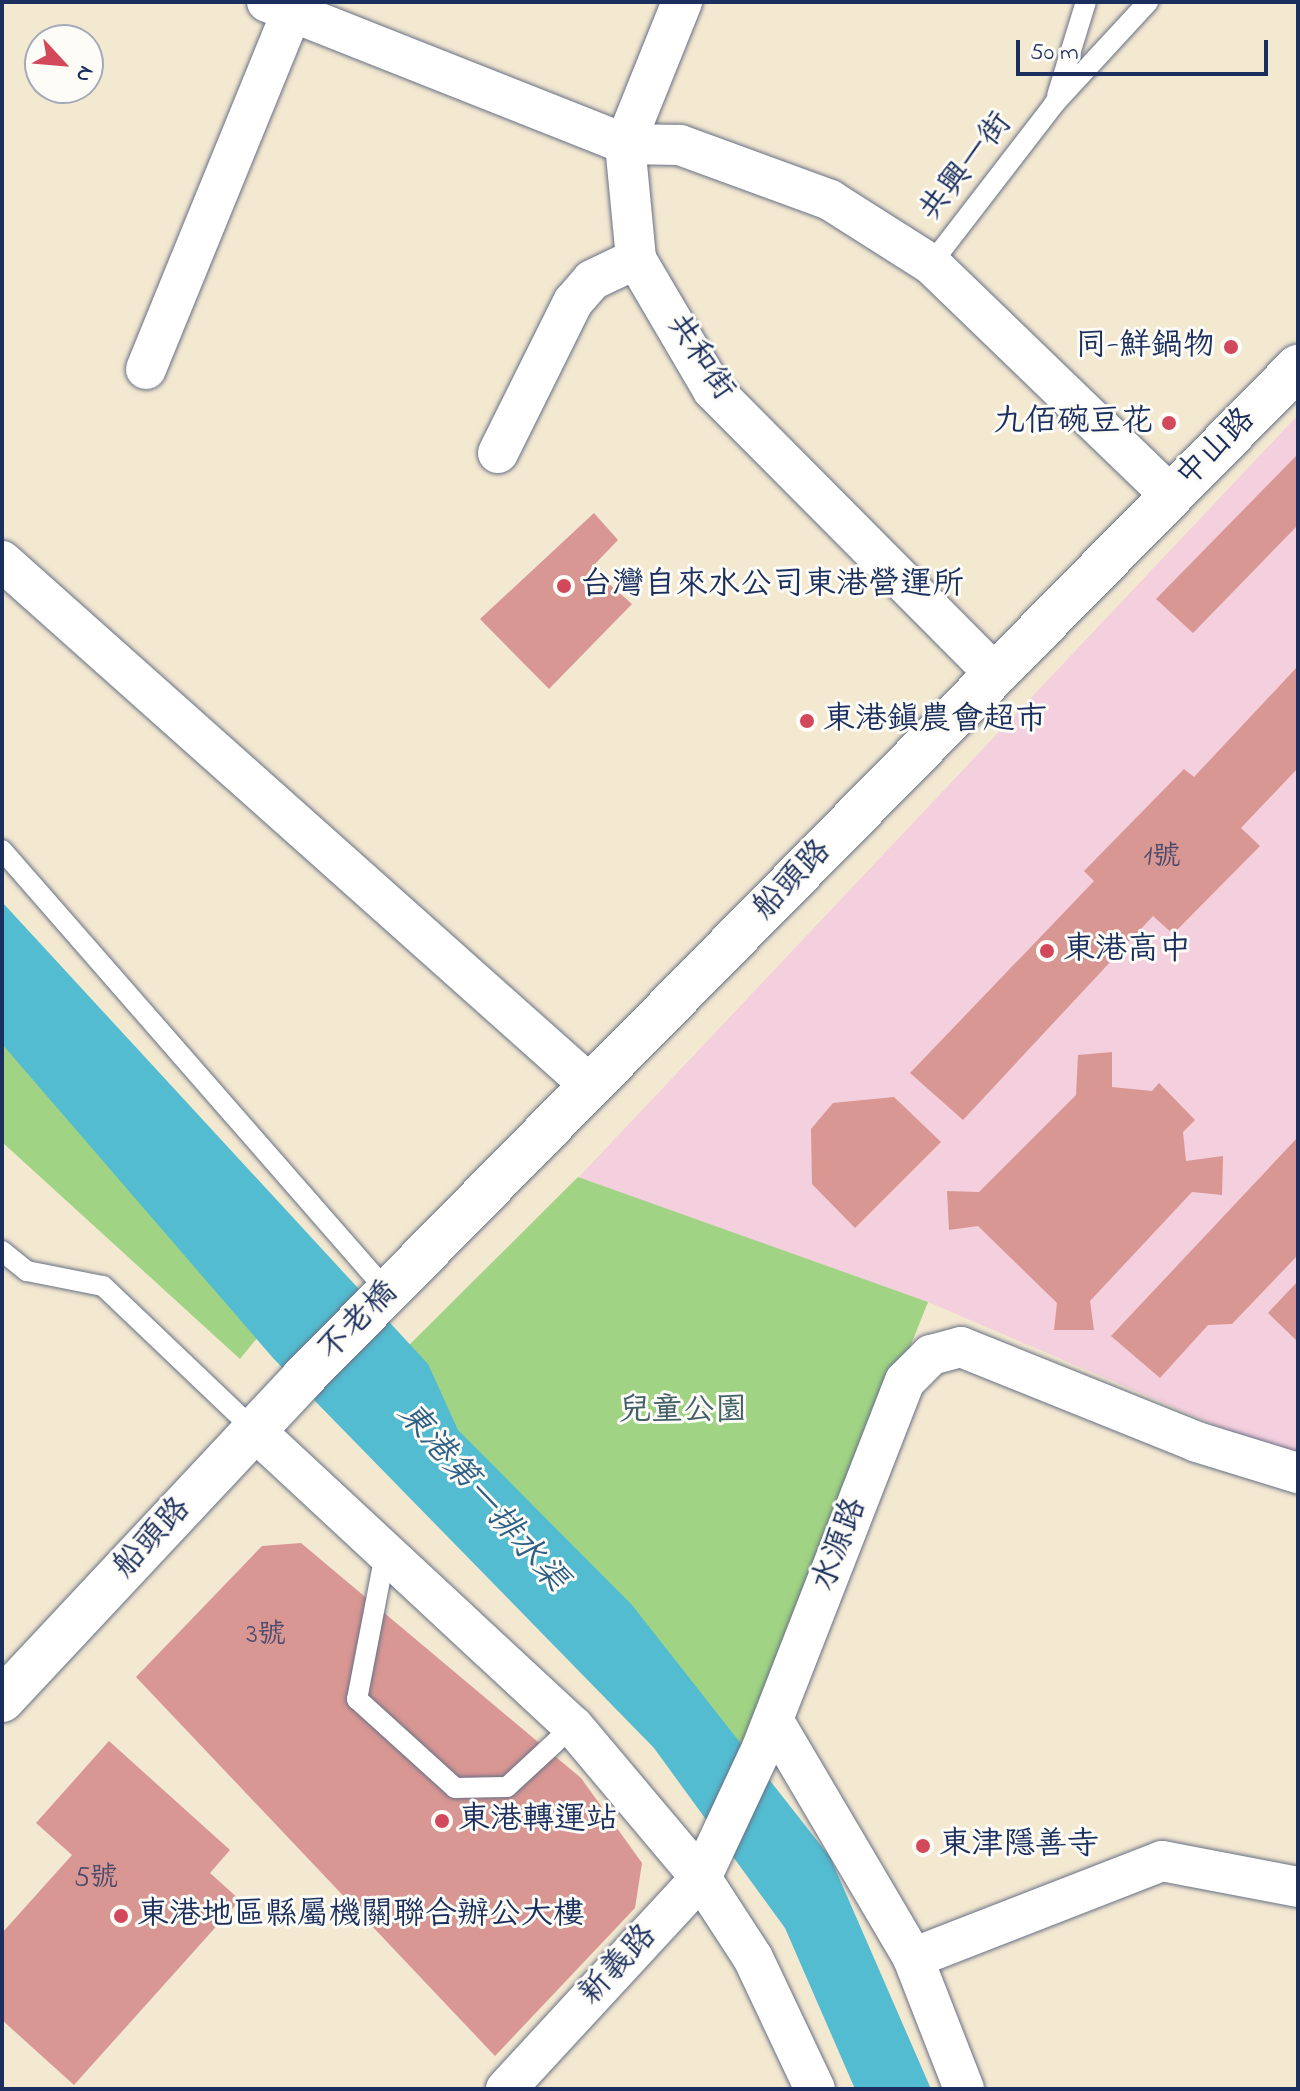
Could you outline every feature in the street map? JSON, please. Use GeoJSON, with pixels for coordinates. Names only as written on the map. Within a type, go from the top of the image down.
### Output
{"type":"FeatureCollection","features":[{"type":"Feature","properties":{"kind":"main road","name":"中山路"},"geometry":{"type":"LineString","coordinates":[[1171,496],[1298,367]]}},
{"type":"Feature","properties":{"kind":"main road","name":"船頭路"},"geometry":{"type":"LineString","coordinates":[[402,1279],[1171,496]]}},
{"type":"Feature","properties":{"kind":"main road","name":"不老橋"},"geometry":{"type":"LineString","coordinates":[[303,1378],[402,1279]]}},
{"type":"Feature","properties":{"kind":"main road","name":"船頭路"},"geometry":{"type":"LineString","coordinates":[[2,1700],[303,1378]]}},
{"type":"Feature","properties":{"kind":"street","name":"共和街"},"geometry":{"type":"LineString","coordinates":[[682,2],[625,144],[636,259],[713,390],[995,674]]}},
{"type":"Feature","properties":{"kind":"street"},"geometry":{"type":"LineString","coordinates":[[146,369],[285,6],[625,144],[680,145],[758,169],[830,200],[931,264],[1171,496]]}},
{"type":"Feature","properties":{"kind":"street"},"geometry":{"type":"LineString","coordinates":[[498,453],[573,302],[592,280],[636,259]]}},
{"type":"Feature","properties":{"kind":"street"},"geometry":{"type":"LineString","coordinates":[[2,561],[591,1086]]}},
{"type":"Feature","properties":{"kind":"street","name":"水源路"},"geometry":{"type":"LineString","coordinates":[[721,1836],[767,1735],[905,1381],[931,1355],[961,1347],[1197,1442],[1298,1473]]}},
{"type":"Feature","properties":{"kind":"street"},"geometry":{"type":"LineString","coordinates":[[255,1431],[573,1726],[701,1878],[753,1958],[815,2089]]}},
{"type":"Feature","properties":{"kind":"street"},"geometry":{"type":"LineString","coordinates":[[767,1735],[913,1958],[964,2089]]}},
{"type":"Feature","properties":{"kind":"street","name":"新義路"},"geometry":{"type":"LineString","coordinates":[[506,2089],[701,1878],[721,1836]]}},
{"type":"Feature","properties":{"kind":"street"},"geometry":{"type":"LineString","coordinates":[[913,1958],[1162,1861],[1298,1887]]}},
{"type":"Feature","properties":{"kind":"lane"},"geometry":{"type":"LineString","coordinates":[[1054,104],[1086,2]]}},
{"type":"Feature","properties":{"kind":"lane","name":"共興一街"},"geometry":{"type":"LineString","coordinates":[[931,264],[1054,104],[1148,2]]}},
{"type":"Feature","properties":{"kind":"lane"},"geometry":{"type":"LineString","coordinates":[[2,850],[402,1279]]}},
{"type":"Feature","properties":{"kind":"lane"},"geometry":{"type":"LineString","coordinates":[[2,1251],[27,1271],[103,1286],[255,1431]]}},
{"type":"Feature","properties":{"kind":"lane"},"geometry":{"type":"LineString","coordinates":[[385,1554],[357,1699],[455,1788],[507,1787],[573,1726]]}},
{"type":"Feature","properties":{"kind":"shaded area","name":"東港高中"},"geometry":{"type":"Polygon","coordinates":[[[1298,415],[1298,1453],[1280,1453],[928,1302],[578,1178],[1298,415]]]}},
{"type":"Feature","properties":{"kind":"green space"},"geometry":{"type":"Polygon","coordinates":[[[2,1031],[262,1332],[240,1359],[2,1142],[2,1031]]]}},
{"type":"Feature","properties":{"kind":"green space","name":"兒童公園"},"geometry":{"type":"Polygon","coordinates":[[[578,1177],[928,1302],[741,1770],[389,1365],[578,1177]]]}},
{"type":"Feature","properties":{"kind":"water","name":"東港第一排水渠"},"geometry":{"type":"Polygon","coordinates":[[[2,902],[428,1364],[458,1430],[632,1605],[830,1857],[931,2089],[855,2089],[785,1928],[654,1748],[273,1358],[2,1044],[2,902]]]}},
{"type":"Feature","properties":{"kind":"building"},"geometry":{"type":"Polygon","coordinates":[[[1298,454],[1298,525],[1193,633],[1156,599],[1298,454]]]}},
{"type":"Feature","properties":{"kind":"building","name":"台灣自來水公司東港營運所"},"geometry":{"type":"Polygon","coordinates":[[[594,513],[618,540],[591,568],[632,604],[549,689],[480,619],[594,513]]]}},
{"type":"Feature","properties":{"kind":"building"},"geometry":{"type":"Polygon","coordinates":[[[1298,666],[1298,768],[1241,828],[1260,846],[1173,934],[1153,916],[963,1120],[910,1073],[1094,881],[1084,871],[1184,769],[1194,777],[1298,666]]]}},
{"type":"Feature","properties":{"kind":"building"},"geometry":{"type":"Polygon","coordinates":[[[1112,1052],[1112,1087],[1152,1091],[1159,1083],[1195,1120],[1183,1132],[1186,1161],[1223,1156],[1222,1195],[1192,1192],[1090,1301],[1094,1330],[1054,1330],[1057,1303],[978,1226],[949,1230],[947,1191],[979,1192],[1076,1095],[1078,1055],[1112,1052]]]}},
{"type":"Feature","properties":{"kind":"building"},"geometry":{"type":"Polygon","coordinates":[[[894,1097],[941,1142],[855,1228],[812,1184],[811,1129],[833,1103],[894,1097]]]}},
{"type":"Feature","properties":{"kind":"building"},"geometry":{"type":"Polygon","coordinates":[[[1298,1137],[1298,1255],[1232,1324],[1208,1325],[1160,1378],[1111,1336],[1298,1137]]]}},
{"type":"Feature","properties":{"kind":"building"},"geometry":{"type":"Polygon","coordinates":[[[1298,1281],[1298,1342],[1268,1313],[1298,1281]]]}},
{"type":"Feature","properties":{"kind":"building","name":"東港轉運站"},"geometry":{"type":"Polygon","coordinates":[[[301,1543],[581,1778],[642,1863],[635,1908],[495,2056],[136,1677],[262,1546],[301,1543]]]}},
{"type":"Feature","properties":{"kind":"building","name":"東港地區縣屬機關聯合辦公大樓"},"geometry":{"type":"Polygon","coordinates":[[[109,1741],[230,1850],[210,1873],[240,1900],[74,2085],[2,2020],[2,1933],[72,1855],[36,1823],[109,1741]]]}},
{"type":"Feature","properties":{"kind":"place","name":"同-鮮鍋物"},"geometry":{"type":"Point","coordinates":[1231,347]}},
{"type":"Feature","properties":{"kind":"place","name":"九佰碗豆花"},"geometry":{"type":"Point","coordinates":[1169,423]}},
{"type":"Feature","properties":{"kind":"place","name":"台灣自來水公司東港營運所"},"geometry":{"type":"Point","coordinates":[564,586]}},
{"type":"Feature","properties":{"kind":"place","name":"東港鎮農會超市"},"geometry":{"type":"Point","coordinates":[807,721]}},
{"type":"Feature","properties":{"kind":"place","name":"東港高中"},"geometry":{"type":"Point","coordinates":[1047,951]}},
{"type":"Feature","properties":{"kind":"place","name":"東港轉運站"},"geometry":{"type":"Point","coordinates":[442,1821]}},
{"type":"Feature","properties":{"kind":"place","name":"東津隱善寺"},"geometry":{"type":"Point","coordinates":[923,1846]}},
{"type":"Feature","properties":{"kind":"place","name":"東港地區縣屬機關聯合辦公大樓"},"geometry":{"type":"Point","coordinates":[121,1916]}}]}
